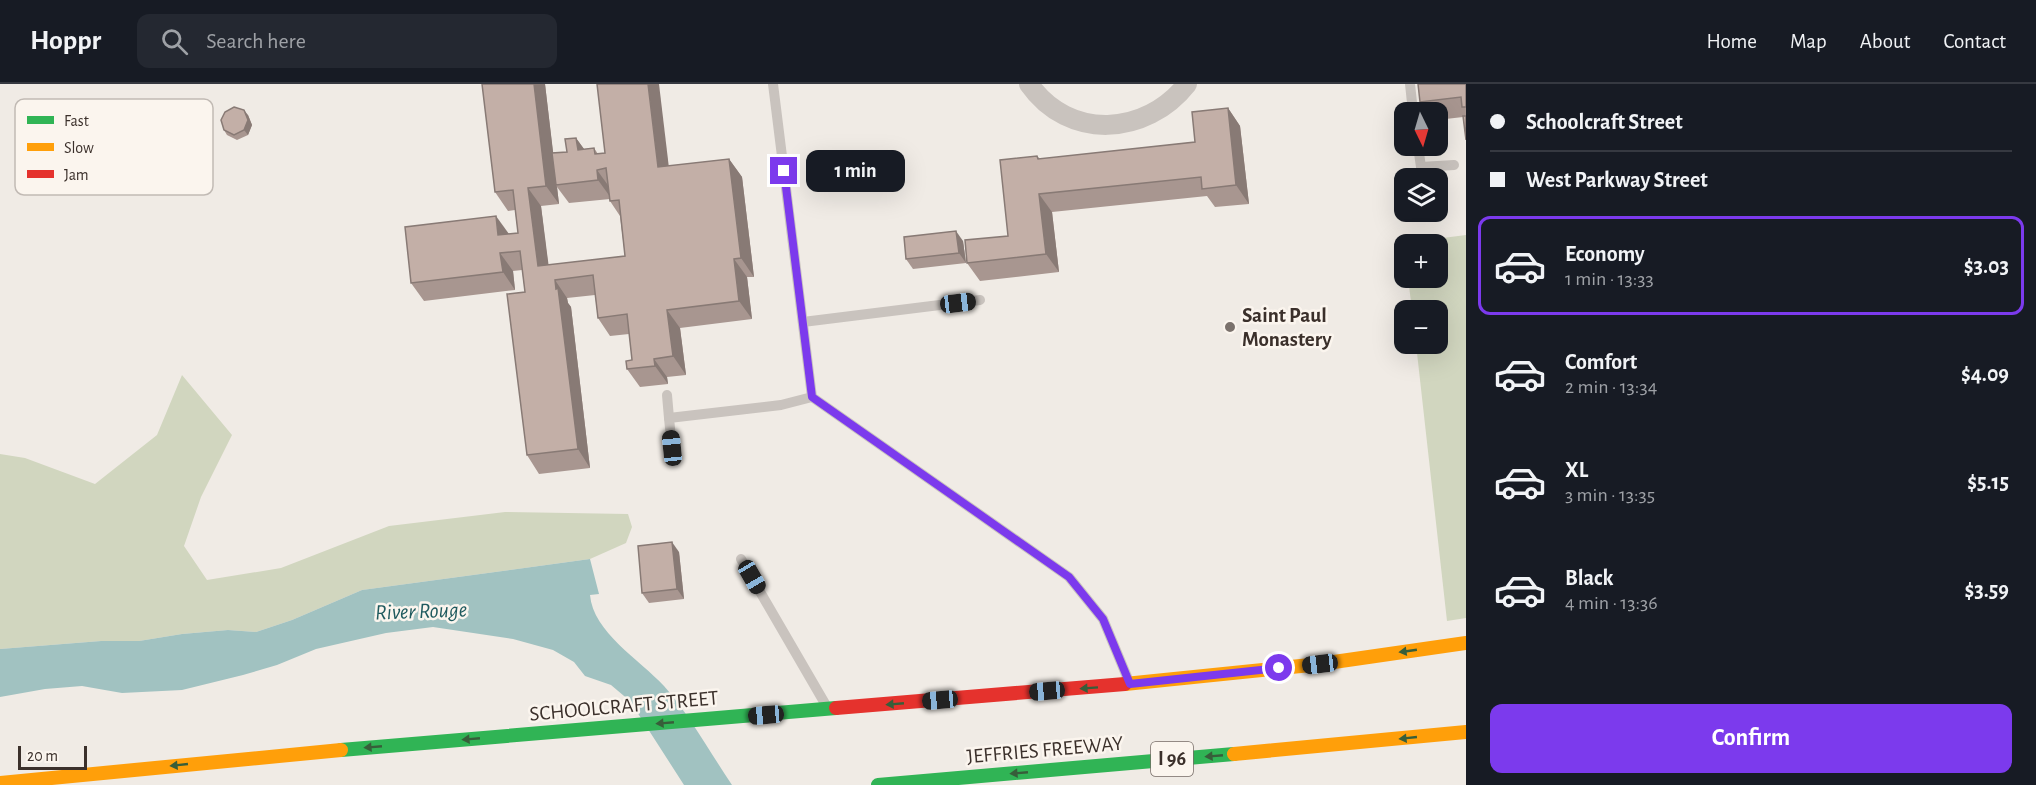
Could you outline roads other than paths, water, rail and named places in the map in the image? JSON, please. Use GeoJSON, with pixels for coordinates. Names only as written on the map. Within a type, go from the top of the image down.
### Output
{"type":"FeatureCollection","features":[{"type":"Feature","properties":{"kind":"main road","name":"SCHOOLCRAFT STREET"},"geometry":{"type":"LineString","coordinates":[[0,783],[289,754],[1130,684],[1320,664],[1466,643]]}},
{"type":"Feature","properties":{"kind":"main road","name":"JEFFRIES FREEWAY"},"geometry":{"type":"LineString","coordinates":[[878,785],[1466,732]]}},
{"type":"Feature","properties":{"kind":"street"},"geometry":{"type":"LineString","coordinates":[[1029,84],[1036,94],[1056,110],[1079,121],[1105,126],[1131,123],[1155,114],[1176,98],[1187,84]]}},
{"type":"Feature","properties":{"kind":"lane"},"geometry":{"type":"LineString","coordinates":[[773,84],[812,397],[1069,577],[1103,619],[1130,684]]}},
{"type":"Feature","properties":{"kind":"lane"},"geometry":{"type":"LineString","coordinates":[[1410,84],[1412,102]]}},
{"type":"Feature","properties":{"kind":"lane"},"geometry":{"type":"LineString","coordinates":[[1419,156],[1421,167],[1454,165]]}},
{"type":"Feature","properties":{"kind":"lane"},"geometry":{"type":"LineString","coordinates":[[803,322],[980,300]]}},
{"type":"Feature","properties":{"kind":"lane"},"geometry":{"type":"LineString","coordinates":[[667,395],[672,448]]}},
{"type":"Feature","properties":{"kind":"lane"},"geometry":{"type":"LineString","coordinates":[[669,418],[781,405],[812,397]]}},
{"type":"Feature","properties":{"kind":"lane"},"geometry":{"type":"LineString","coordinates":[[741,558],[829,710]]}},
{"type":"Feature","properties":{"kind":"water","name":"River Rouge"},"geometry":{"type":"Polygon","coordinates":[[[590,559],[599,594],[590,595],[599,621],[619,645],[654,676],[673,697],[732,785],[684,785],[630,701],[611,685],[585,676],[574,662],[553,650],[513,639],[433,627],[386,633],[316,649],[277,665],[182,690],[122,693],[82,686],[45,689],[0,697],[0,649],[101,641],[139,641],[228,630],[256,632],[292,620],[362,590],[590,559]]]}},
{"type":"Feature","properties":{"kind":"place","name":"Saint Paul Monastery"},"geometry":{"type":"Point","coordinates":[1230,327]}}]}
